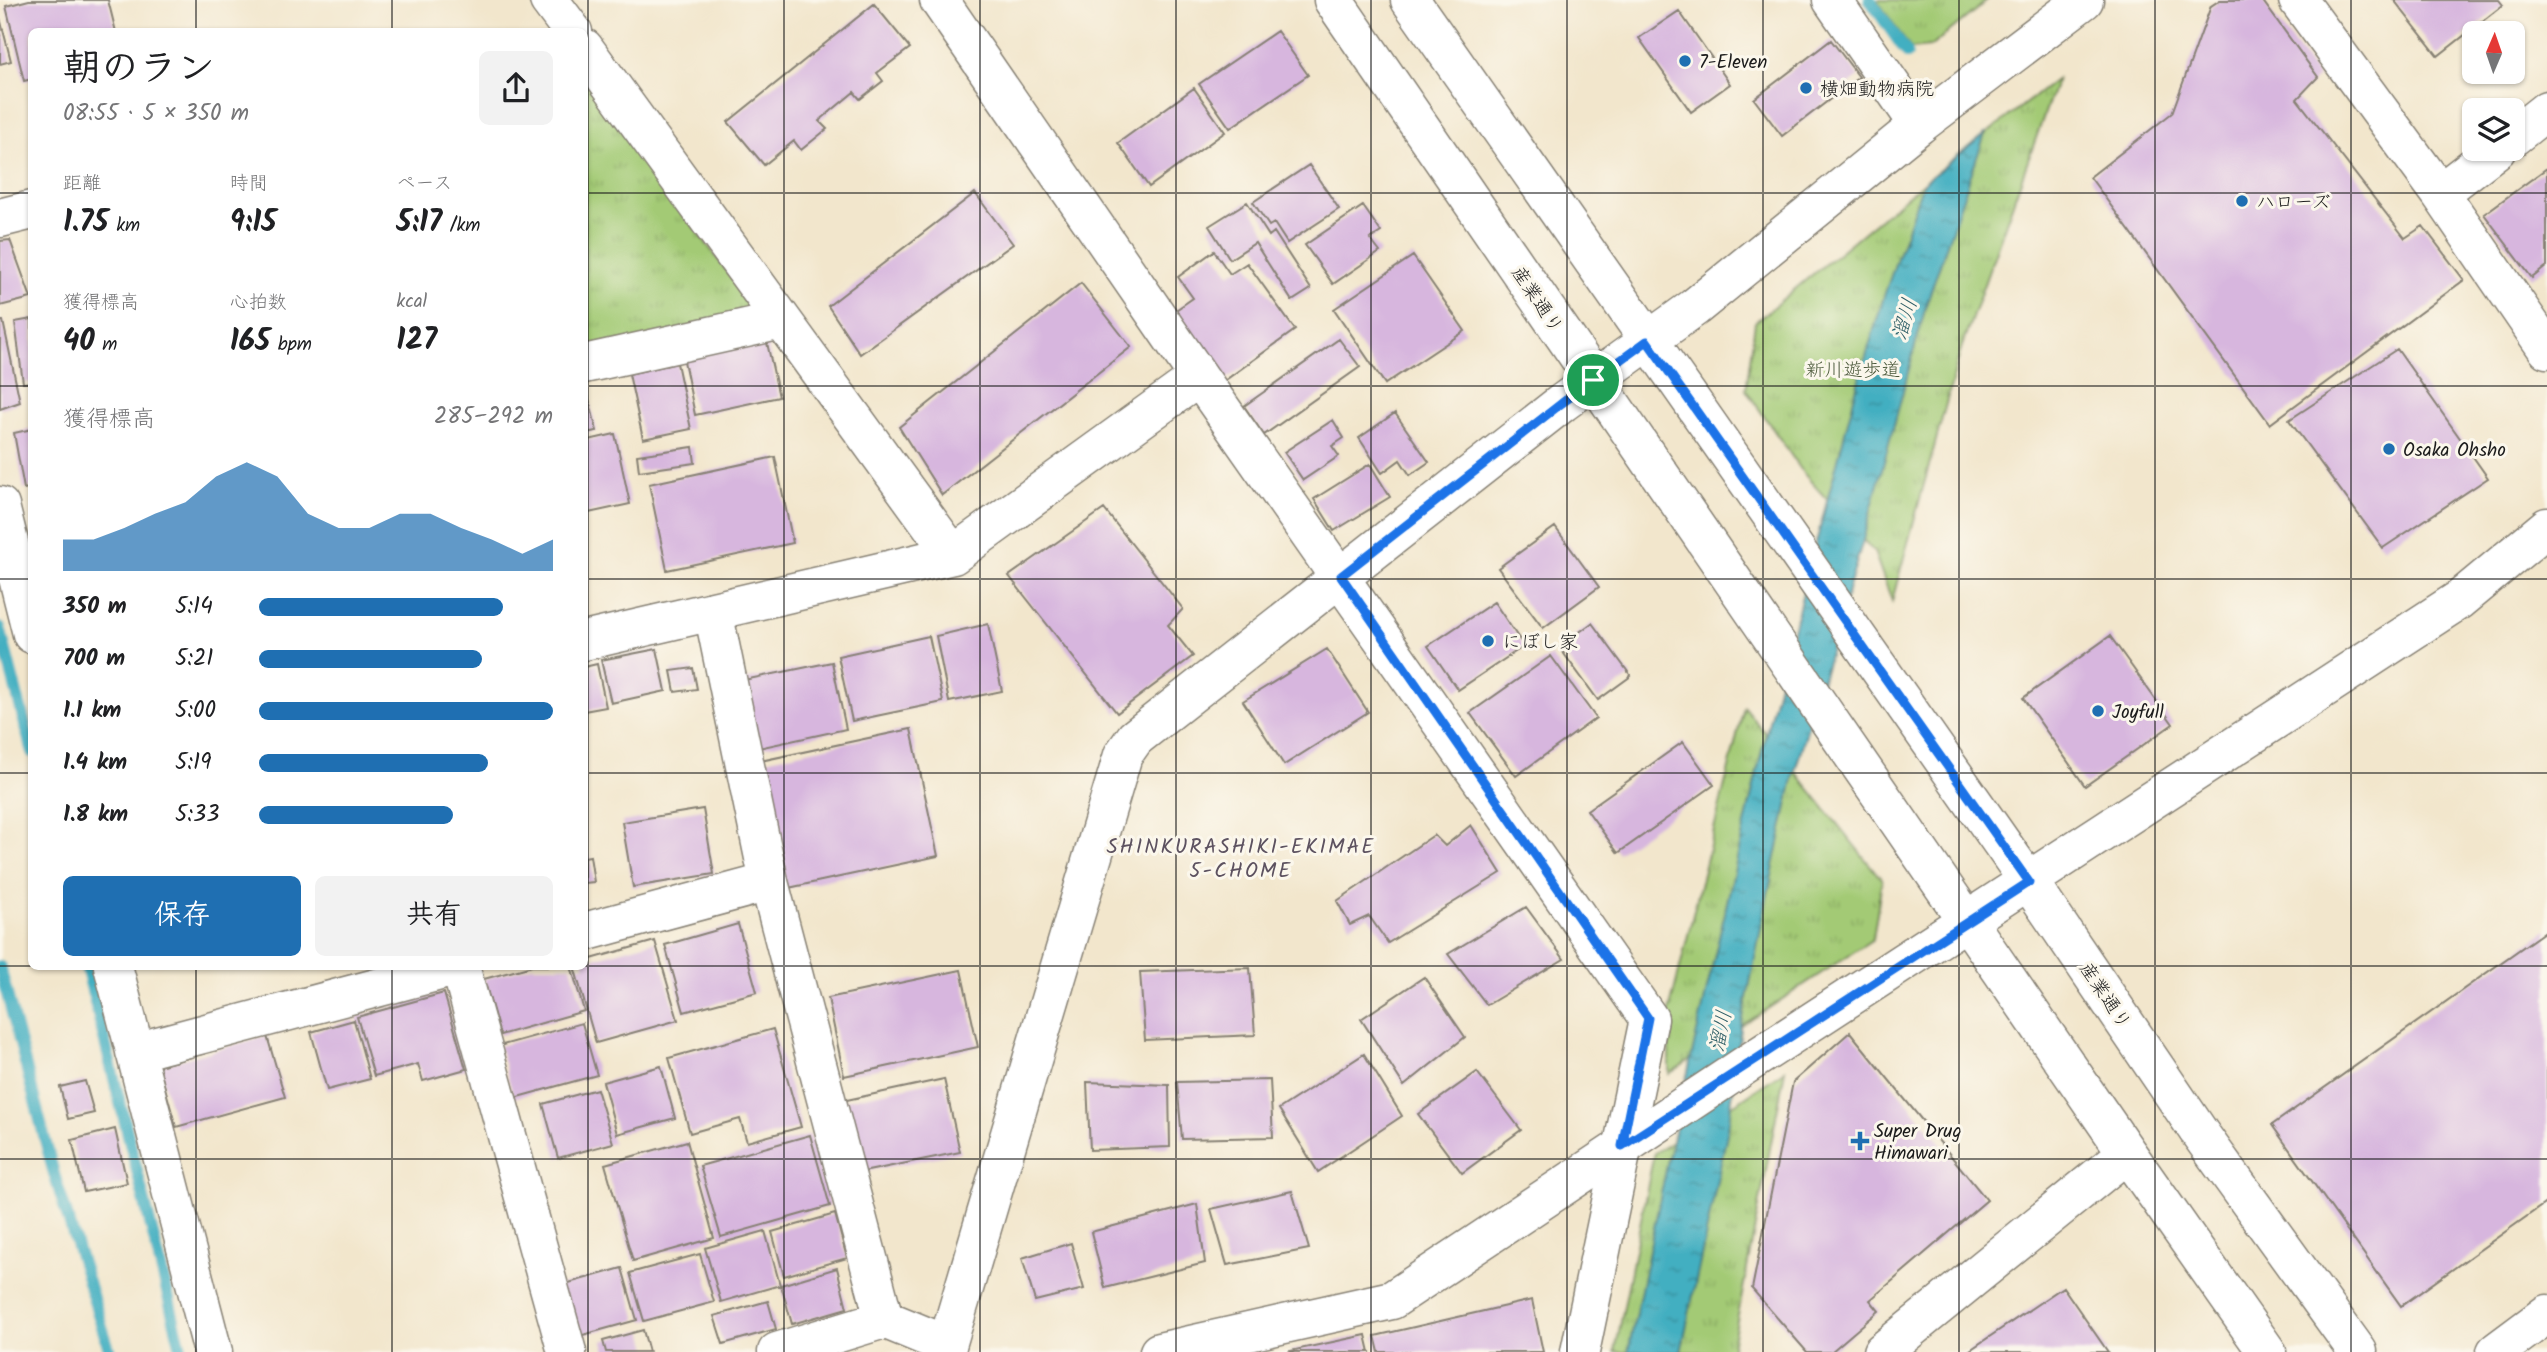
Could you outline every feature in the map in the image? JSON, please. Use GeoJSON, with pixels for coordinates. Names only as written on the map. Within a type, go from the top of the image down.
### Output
{"type":"FeatureCollection","features":[{"type":"Feature","properties":{"kind":"street"},"geometry":{"type":"LineString","coordinates":[[550,0],[570,28]]}},
{"type":"Feature","properties":{"kind":"street"},"geometry":{"type":"LineString","coordinates":[[939,0],[1199,377],[1341,576],[1648,1018],[1580,1352]]}},
{"type":"Feature","properties":{"kind":"street","name":"産業通り"},"geometry":{"type":"LineString","coordinates":[[1333,0],[1967,921]]}},
{"type":"Feature","properties":{"kind":"street"},"geometry":{"type":"LineString","coordinates":[[1410,0],[1647,341]]}},
{"type":"Feature","properties":{"kind":"street"},"geometry":{"type":"LineString","coordinates":[[1832,0],[1919,125]]}},
{"type":"Feature","properties":{"kind":"street"},"geometry":{"type":"LineString","coordinates":[[777,1352],[884,1319],[952,1350],[1123,754],[1135,738],[1562,403],[1695,307],[1919,125],[2084,0]]}},
{"type":"Feature","properties":{"kind":"street"},"geometry":{"type":"LineString","coordinates":[[2298,0],[2440,193],[2547,349]]}},
{"type":"Feature","properties":{"kind":"street"},"geometry":{"type":"LineString","coordinates":[[590,62],[953,555]]}},
{"type":"Feature","properties":{"kind":"street"},"geometry":{"type":"LineString","coordinates":[[2525,127],[2547,110]]}},
{"type":"Feature","properties":{"kind":"street"},"geometry":{"type":"LineString","coordinates":[[2440,193],[2481,161]]}},
{"type":"Feature","properties":{"kind":"street"},"geometry":{"type":"LineString","coordinates":[[0,218],[28,211]]}},
{"type":"Feature","properties":{"kind":"street"},"geometry":{"type":"LineString","coordinates":[[588,363],[782,320]]}},
{"type":"Feature","properties":{"kind":"street","name":"産業通り"},"geometry":{"type":"LineString","coordinates":[[1647,341],[2029,882],[2201,1135],[2358,1352]]}},
{"type":"Feature","properties":{"kind":"street"},"geometry":{"type":"LineString","coordinates":[[588,640],[953,555],[1199,377]]}},
{"type":"Feature","properties":{"kind":"street"},"geometry":{"type":"LineString","coordinates":[[0,506],[28,618]]}},
{"type":"Feature","properties":{"kind":"street"},"geometry":{"type":"LineString","coordinates":[[1159,1352],[1392,1300],[1622,1146],[2459,600],[2547,527]]}},
{"type":"Feature","properties":{"kind":"street"},"geometry":{"type":"LineString","coordinates":[[713,611],[769,882],[884,1319]]}},
{"type":"Feature","properties":{"kind":"street"},"geometry":{"type":"LineString","coordinates":[[588,931],[769,882]]}},
{"type":"Feature","properties":{"kind":"street"},"geometry":{"type":"LineString","coordinates":[[1967,921],[2267,1352]]}},
{"type":"Feature","properties":{"kind":"street"},"geometry":{"type":"LineString","coordinates":[[114,970],[213,1352]]}},
{"type":"Feature","properties":{"kind":"street"},"geometry":{"type":"LineString","coordinates":[[135,1052],[444,970]]}},
{"type":"Feature","properties":{"kind":"street"},"geometry":{"type":"LineString","coordinates":[[460,970],[567,1352]]}},
{"type":"Feature","properties":{"kind":"street"},"geometry":{"type":"LineString","coordinates":[[1882,1352],[2127,1153]]}},
{"type":"Feature","properties":{"kind":"street"},"geometry":{"type":"LineString","coordinates":[[2496,1352],[2547,1314]]}},
{"type":"Feature","properties":{"kind":"green space"},"geometry":{"type":"Polygon","coordinates":[[[1877,0],[1988,0],[1930,47],[1911,49],[1877,0]]]}},
{"type":"Feature","properties":{"kind":"green space","name":"新川遊歩道"},"geometry":{"type":"Polygon","coordinates":[[[2057,79],[1961,349],[1892,601],[1874,552],[1804,474],[1746,390],[1755,322],[1923,183],[2057,79]]]}},
{"type":"Feature","properties":{"kind":"green space"},"geometry":{"type":"Polygon","coordinates":[[[589,83],[758,314],[588,351],[589,83]]]}},
{"type":"Feature","properties":{"kind":"green space"},"geometry":{"type":"Polygon","coordinates":[[[1744,707],[1882,880],[1873,939],[1669,1074],[1669,1012],[1744,707]]]}},
{"type":"Feature","properties":{"kind":"green space"},"geometry":{"type":"Polygon","coordinates":[[[1785,1070],[1731,1352],[1615,1352],[1654,1153],[1785,1070]]]}},
{"type":"Feature","properties":{"kind":"water","name":"溜川"},"geometry":{"type":"Polygon","coordinates":[[[1985,134],[1927,302],[1863,540],[1794,774],[1741,1028],[1728,1129],[1681,1352],[1628,1352],[1672,1141],[1766,733],[1858,383],[1884,296],[1923,183],[1985,134]]]}},
{"type":"Feature","properties":{"kind":"building"},"geometry":{"type":"Polygon","coordinates":[[[29,0],[108,0],[115,28],[28,28],[28,80],[24,81],[6,6],[29,0]]]}},
{"type":"Feature","properties":{"kind":"building","name":"ハローズ"},"geometry":{"type":"Polygon","coordinates":[[[2220,0],[2262,0],[2318,77],[2297,99],[2405,238],[2423,226],[2464,280],[2270,424],[2090,177],[2172,113],[2211,6],[2220,0]]]}},
{"type":"Feature","properties":{"kind":"building"},"geometry":{"type":"Polygon","coordinates":[[[2394,0],[2499,0],[2503,5],[2483,21],[2462,21],[2462,37],[2438,56],[2394,0]]]}},
{"type":"Feature","properties":{"kind":"building"},"geometry":{"type":"Polygon","coordinates":[[[874,4],[910,48],[877,73],[883,81],[860,99],[854,92],[819,121],[827,129],[801,150],[794,141],[764,165],[728,122],[874,4]]]}},
{"type":"Feature","properties":{"kind":"building","name":"7-Eleven"},"geometry":{"type":"Polygon","coordinates":[[[1679,11],[1730,84],[1691,112],[1639,38],[1679,11]]]}},
{"type":"Feature","properties":{"kind":"building"},"geometry":{"type":"Polygon","coordinates":[[[0,18],[11,61],[0,64],[0,18]]]}},
{"type":"Feature","properties":{"kind":"building"},"geometry":{"type":"Polygon","coordinates":[[[1277,31],[1308,75],[1230,128],[1199,84],[1277,31]]]}},
{"type":"Feature","properties":{"kind":"building","name":"横畑動物病院"},"geometry":{"type":"Polygon","coordinates":[[[1831,40],[1859,77],[1782,136],[1754,99],[1831,40]]]}},
{"type":"Feature","properties":{"kind":"building"},"geometry":{"type":"Polygon","coordinates":[[[1194,88],[1225,132],[1149,187],[1118,143],[1194,88]]]}},
{"type":"Feature","properties":{"kind":"building"},"geometry":{"type":"Polygon","coordinates":[[[1309,165],[1339,209],[1287,243],[1274,223],[1269,226],[1253,202],[1309,165]]]}},
{"type":"Feature","properties":{"kind":"building"},"geometry":{"type":"Polygon","coordinates":[[[2547,168],[2547,266],[2532,278],[2484,214],[2547,168]]]}},
{"type":"Feature","properties":{"kind":"building"},"geometry":{"type":"Polygon","coordinates":[[[975,193],[1013,244],[860,354],[828,306],[975,193]]]}},
{"type":"Feature","properties":{"kind":"building"},"geometry":{"type":"Polygon","coordinates":[[[1247,202],[1269,236],[1274,232],[1311,289],[1292,301],[1255,243],[1230,259],[1209,226],[1247,202]]]}},
{"type":"Feature","properties":{"kind":"building"},"geometry":{"type":"Polygon","coordinates":[[[1363,206],[1381,232],[1370,239],[1380,252],[1333,284],[1305,245],[1363,206]]]}},
{"type":"Feature","properties":{"kind":"building"},"geometry":{"type":"Polygon","coordinates":[[[10,240],[28,290],[28,299],[0,306],[0,241],[10,240]]]}},
{"type":"Feature","properties":{"kind":"building"},"geometry":{"type":"Polygon","coordinates":[[[1214,251],[1230,274],[1247,263],[1295,330],[1224,381],[1173,312],[1193,298],[1178,277],[1214,251]]]}},
{"type":"Feature","properties":{"kind":"building"},"geometry":{"type":"Polygon","coordinates":[[[1413,256],[1465,331],[1385,384],[1334,309],[1413,256]]]}},
{"type":"Feature","properties":{"kind":"building"},"geometry":{"type":"Polygon","coordinates":[[[1081,283],[1131,347],[942,495],[899,427],[1081,283]]]}},
{"type":"Feature","properties":{"kind":"building"},"geometry":{"type":"Polygon","coordinates":[[[28,320],[28,382],[23,383],[15,322],[28,320]]]}},
{"type":"Feature","properties":{"kind":"building"},"geometry":{"type":"Polygon","coordinates":[[[0,321],[3,321],[20,402],[0,409],[0,321]]]}},
{"type":"Feature","properties":{"kind":"building"},"geometry":{"type":"Polygon","coordinates":[[[766,338],[779,397],[695,415],[683,356],[766,338]]]}},
{"type":"Feature","properties":{"kind":"building"},"geometry":{"type":"Polygon","coordinates":[[[1339,339],[1360,367],[1264,435],[1244,406],[1339,339]]]}},
{"type":"Feature","properties":{"kind":"building","name":"Osaka Ohsho"},"geometry":{"type":"Polygon","coordinates":[[[2397,349],[2488,478],[2383,548],[2289,420],[2397,349]]]}},
{"type":"Feature","properties":{"kind":"building"},"geometry":{"type":"Polygon","coordinates":[[[677,363],[691,429],[643,439],[629,374],[677,363]]]}},
{"type":"Feature","properties":{"kind":"building"},"geometry":{"type":"Polygon","coordinates":[[[588,396],[597,431],[588,432],[588,396]]]}},
{"type":"Feature","properties":{"kind":"building"},"geometry":{"type":"Polygon","coordinates":[[[1395,413],[1429,462],[1410,475],[1400,460],[1382,473],[1359,438],[1395,413]]]}},
{"type":"Feature","properties":{"kind":"building"},"geometry":{"type":"Polygon","coordinates":[[[1333,420],[1344,438],[1332,446],[1339,456],[1303,480],[1284,452],[1333,420]]]}},
{"type":"Feature","properties":{"kind":"building"},"geometry":{"type":"Polygon","coordinates":[[[28,430],[28,488],[24,489],[14,433],[28,430]]]}},
{"type":"Feature","properties":{"kind":"building"},"geometry":{"type":"Polygon","coordinates":[[[615,434],[630,504],[588,513],[588,440],[615,434]]]}},
{"type":"Feature","properties":{"kind":"building"},"geometry":{"type":"Polygon","coordinates":[[[693,447],[695,463],[639,471],[637,455],[693,447]]]}},
{"type":"Feature","properties":{"kind":"building"},"geometry":{"type":"Polygon","coordinates":[[[775,457],[793,543],[667,570],[649,484],[775,457]]]}},
{"type":"Feature","properties":{"kind":"building"},"geometry":{"type":"Polygon","coordinates":[[[1370,464],[1390,497],[1334,531],[1314,499],[1370,464]]]}},
{"type":"Feature","properties":{"kind":"building"},"geometry":{"type":"Polygon","coordinates":[[[1104,509],[1183,609],[1168,625],[1193,656],[1117,713],[1009,576],[1104,509]]]}},
{"type":"Feature","properties":{"kind":"building"},"geometry":{"type":"Polygon","coordinates":[[[1555,527],[1599,587],[1543,628],[1498,568],[1555,527]]]}},
{"type":"Feature","properties":{"kind":"building"},"geometry":{"type":"Polygon","coordinates":[[[1494,602],[1524,646],[1458,690],[1428,646],[1494,602]]]}},
{"type":"Feature","properties":{"kind":"building"},"geometry":{"type":"Polygon","coordinates":[[[1592,623],[1631,676],[1598,700],[1559,647],[1592,623]]]}},
{"type":"Feature","properties":{"kind":"building"},"geometry":{"type":"Polygon","coordinates":[[[988,624],[1002,691],[949,702],[936,636],[988,624]]]}},
{"type":"Feature","properties":{"kind":"building"},"geometry":{"type":"Polygon","coordinates":[[[929,636],[943,702],[852,721],[838,656],[929,636]]]}},
{"type":"Feature","properties":{"kind":"building","name":"Joyfull"},"geometry":{"type":"Polygon","coordinates":[[[2110,636],[2173,724],[2085,786],[2023,698],[2110,636]]]}},
{"type":"Feature","properties":{"kind":"building"},"geometry":{"type":"Polygon","coordinates":[[[657,649],[666,691],[611,703],[601,660],[657,649]]]}},
{"type":"Feature","properties":{"kind":"building"},"geometry":{"type":"Polygon","coordinates":[[[1327,649],[1368,712],[1284,765],[1243,701],[1327,649]]]}},
{"type":"Feature","properties":{"kind":"building"},"geometry":{"type":"Polygon","coordinates":[[[1551,656],[1596,718],[1516,776],[1470,713],[1551,656]]]}},
{"type":"Feature","properties":{"kind":"building"},"geometry":{"type":"Polygon","coordinates":[[[832,662],[846,729],[754,749],[739,681],[832,662]]]}},
{"type":"Feature","properties":{"kind":"building"},"geometry":{"type":"Polygon","coordinates":[[[597,664],[606,707],[588,710],[588,666],[597,664]]]}},
{"type":"Feature","properties":{"kind":"building"},"geometry":{"type":"Polygon","coordinates":[[[693,668],[697,689],[675,692],[671,671],[693,668]]]}},
{"type":"Feature","properties":{"kind":"building"},"geometry":{"type":"Polygon","coordinates":[[[911,729],[938,856],[779,890],[751,763],[911,729]]]}},
{"type":"Feature","properties":{"kind":"building"},"geometry":{"type":"Polygon","coordinates":[[[1683,742],[1714,785],[1618,853],[1587,810],[1683,742]]]}},
{"type":"Feature","properties":{"kind":"building"},"geometry":{"type":"Polygon","coordinates":[[[703,809],[714,874],[633,887],[622,822],[703,809]]]}},
{"type":"Feature","properties":{"kind":"building"},"geometry":{"type":"Polygon","coordinates":[[[1471,825],[1501,873],[1388,943],[1369,916],[1350,925],[1337,901],[1434,835],[1445,846],[1471,825]]]}},
{"type":"Feature","properties":{"kind":"building"},"geometry":{"type":"Polygon","coordinates":[[[590,856],[594,882],[588,883],[590,856]]]}},
{"type":"Feature","properties":{"kind":"building"},"geometry":{"type":"Polygon","coordinates":[[[1526,907],[1564,959],[1487,1005],[1448,954],[1526,907]]]}},
{"type":"Feature","properties":{"kind":"building"},"geometry":{"type":"Polygon","coordinates":[[[738,924],[757,992],[684,1012],[665,945],[738,924]]]}},
{"type":"Feature","properties":{"kind":"building"},"geometry":{"type":"Polygon","coordinates":[[[2547,930],[2547,1202],[2401,1306],[2272,1125],[2547,930]]]}},
{"type":"Feature","properties":{"kind":"building"},"geometry":{"type":"Polygon","coordinates":[[[655,941],[678,1020],[596,1043],[575,970],[588,970],[588,960],[655,941]]]}},
{"type":"Feature","properties":{"kind":"building"},"geometry":{"type":"Polygon","coordinates":[[[1250,968],[1255,1035],[1145,1040],[1140,972],[1250,968]]]}},
{"type":"Feature","properties":{"kind":"building"},"geometry":{"type":"Polygon","coordinates":[[[517,970],[572,970],[584,1011],[500,1035],[484,979],[517,970]]]}},
{"type":"Feature","properties":{"kind":"building"},"geometry":{"type":"Polygon","coordinates":[[[961,970],[978,1047],[844,1076],[828,998],[961,970]]]}},
{"type":"Feature","properties":{"kind":"building"},"geometry":{"type":"Polygon","coordinates":[[[1424,977],[1465,1037],[1404,1086],[1361,1019],[1424,977]]]}},
{"type":"Feature","properties":{"kind":"building"},"geometry":{"type":"Polygon","coordinates":[[[444,993],[466,1069],[423,1081],[418,1064],[374,1076],[357,1017],[444,993]]]}},
{"type":"Feature","properties":{"kind":"building"},"geometry":{"type":"Polygon","coordinates":[[[354,1020],[370,1079],[327,1090],[311,1032],[354,1020]]]}},
{"type":"Feature","properties":{"kind":"building"},"geometry":{"type":"Polygon","coordinates":[[[582,1023],[597,1075],[514,1098],[499,1046],[582,1023]]]}},
{"type":"Feature","properties":{"kind":"building"},"geometry":{"type":"Polygon","coordinates":[[[773,1029],[801,1127],[747,1142],[740,1119],[690,1133],[669,1058],[773,1029]]]}},
{"type":"Feature","properties":{"kind":"building","name":"Super Drug Himawari"},"geometry":{"type":"Polygon","coordinates":[[[1850,1032],[1987,1200],[1870,1300],[1879,1311],[1831,1352],[1807,1352],[1752,1289],[1793,1082],[1850,1032]]]}},
{"type":"Feature","properties":{"kind":"building"},"geometry":{"type":"Polygon","coordinates":[[[267,1036],[285,1097],[176,1127],[159,1066],[267,1036]]]}},
{"type":"Feature","properties":{"kind":"building"},"geometry":{"type":"Polygon","coordinates":[[[1364,1054],[1402,1116],[1318,1172],[1279,1109],[1364,1054]]]}},
{"type":"Feature","properties":{"kind":"building"},"geometry":{"type":"Polygon","coordinates":[[[661,1066],[675,1118],[617,1134],[603,1082],[661,1066]]]}},
{"type":"Feature","properties":{"kind":"building"},"geometry":{"type":"Polygon","coordinates":[[[1477,1072],[1521,1130],[1462,1173],[1418,1114],[1477,1072]]]}},
{"type":"Feature","properties":{"kind":"building"},"geometry":{"type":"Polygon","coordinates":[[[944,1079],[960,1152],[858,1173],[842,1101],[944,1079]]]}},
{"type":"Feature","properties":{"kind":"building"},"geometry":{"type":"Polygon","coordinates":[[[1270,1080],[1273,1137],[1182,1139],[1177,1082],[1270,1080]]]}},
{"type":"Feature","properties":{"kind":"building"},"geometry":{"type":"Polygon","coordinates":[[[85,1081],[94,1113],[68,1119],[60,1087],[85,1081]]]}},
{"type":"Feature","properties":{"kind":"building"},"geometry":{"type":"Polygon","coordinates":[[[1087,1082],[1169,1085],[1170,1147],[1090,1150],[1087,1082]]]}},
{"type":"Feature","properties":{"kind":"building"},"geometry":{"type":"Polygon","coordinates":[[[597,1089],[613,1143],[558,1158],[543,1104],[597,1089]]]}},
{"type":"Feature","properties":{"kind":"building"},"geometry":{"type":"Polygon","coordinates":[[[115,1129],[127,1183],[84,1192],[72,1140],[115,1129]]]}},
{"type":"Feature","properties":{"kind":"building"},"geometry":{"type":"Polygon","coordinates":[[[810,1135],[830,1206],[721,1237],[700,1166],[810,1135]]]}},
{"type":"Feature","properties":{"kind":"building"},"geometry":{"type":"Polygon","coordinates":[[[687,1141],[714,1238],[633,1261],[605,1164],[687,1141]]]}},
{"type":"Feature","properties":{"kind":"building"},"geometry":{"type":"Polygon","coordinates":[[[1292,1191],[1309,1249],[1227,1265],[1211,1209],[1292,1191]]]}},
{"type":"Feature","properties":{"kind":"building"},"geometry":{"type":"Polygon","coordinates":[[[1197,1204],[1205,1263],[1105,1288],[1091,1232],[1197,1204]]]}},
{"type":"Feature","properties":{"kind":"building"},"geometry":{"type":"Polygon","coordinates":[[[835,1214],[847,1258],[784,1276],[772,1232],[835,1214]]]}},
{"type":"Feature","properties":{"kind":"building"},"geometry":{"type":"Polygon","coordinates":[[[765,1231],[780,1285],[721,1302],[705,1248],[765,1231]]]}},
{"type":"Feature","properties":{"kind":"building"},"geometry":{"type":"Polygon","coordinates":[[[1071,1243],[1084,1289],[1035,1301],[1022,1258],[1071,1243]]]}},
{"type":"Feature","properties":{"kind":"building"},"geometry":{"type":"Polygon","coordinates":[[[700,1254],[714,1302],[644,1321],[630,1273],[700,1254]]]}},
{"type":"Feature","properties":{"kind":"building"},"geometry":{"type":"Polygon","coordinates":[[[622,1268],[637,1320],[572,1338],[558,1286],[622,1268]]]}},
{"type":"Feature","properties":{"kind":"building"},"geometry":{"type":"Polygon","coordinates":[[[837,1268],[847,1308],[792,1324],[781,1285],[837,1268]]]}},
{"type":"Feature","properties":{"kind":"building"},"geometry":{"type":"Polygon","coordinates":[[[2063,1287],[2108,1352],[1967,1352],[2063,1287]]]}},
{"type":"Feature","properties":{"kind":"building"},"geometry":{"type":"Polygon","coordinates":[[[1532,1300],[1543,1352],[1379,1352],[1375,1336],[1532,1300]]]}},
{"type":"Feature","properties":{"kind":"building"},"geometry":{"type":"Polygon","coordinates":[[[768,1301],[776,1329],[723,1344],[714,1316],[768,1301]]]}},
{"type":"Feature","properties":{"kind":"building"},"geometry":{"type":"Polygon","coordinates":[[[643,1330],[649,1352],[606,1352],[603,1341],[643,1330]]]}},
{"type":"Feature","properties":{"kind":"building"},"geometry":{"type":"Polygon","coordinates":[[[1366,1335],[1370,1352],[1290,1351],[1366,1335]]]}},
{"type":"Feature","properties":{"kind":"waterway"},"geometry":{"type":"LineString","coordinates":[[1870,0],[1907,53]]}},
{"type":"Feature","properties":{"kind":"waterway"},"geometry":{"type":"LineString","coordinates":[[0,628],[28,736]]}},
{"type":"Feature","properties":{"kind":"waterway"},"geometry":{"type":"LineString","coordinates":[[0,967],[54,1174],[110,1352]]}},
{"type":"Feature","properties":{"kind":"waterway"},"geometry":{"type":"LineString","coordinates":[[87,970],[182,1352]]}},
{"type":"Feature","properties":{"kind":"place","name":"7-Eleven"},"geometry":{"type":"Point","coordinates":[1685,61]}},
{"type":"Feature","properties":{"kind":"place","name":"横畑動物病院"},"geometry":{"type":"Point","coordinates":[1806,88]}},
{"type":"Feature","properties":{"kind":"place","name":"ハローズ"},"geometry":{"type":"Point","coordinates":[2242,201]}},
{"type":"Feature","properties":{"kind":"place","name":"Osaka Ohsho"},"geometry":{"type":"Point","coordinates":[2389,449]}},
{"type":"Feature","properties":{"kind":"place","name":"にぼし家"},"geometry":{"type":"Point","coordinates":[1488,641]}},
{"type":"Feature","properties":{"kind":"place","name":"Joyfull"},"geometry":{"type":"Point","coordinates":[2098,711]}},
{"type":"Feature","properties":{"kind":"place","name":"Super Drug Himawari"},"geometry":{"type":"Point","coordinates":[1860,1141]}},
{"type":"Feature","properties":{"kind":"district","name":"SHINKURASHIKI-EKIMAE 5-CHOME"},"geometry":{"type":"Point","coordinates":[1241,858]}},
{"type":"Feature","properties":{"kind":"route"},"geometry":{"type":"LineString","coordinates":[[1647,341],[2029,882],[1622,1146],[1648,1018],[1341,576],[1593,380],[1647,341]]}}]}
